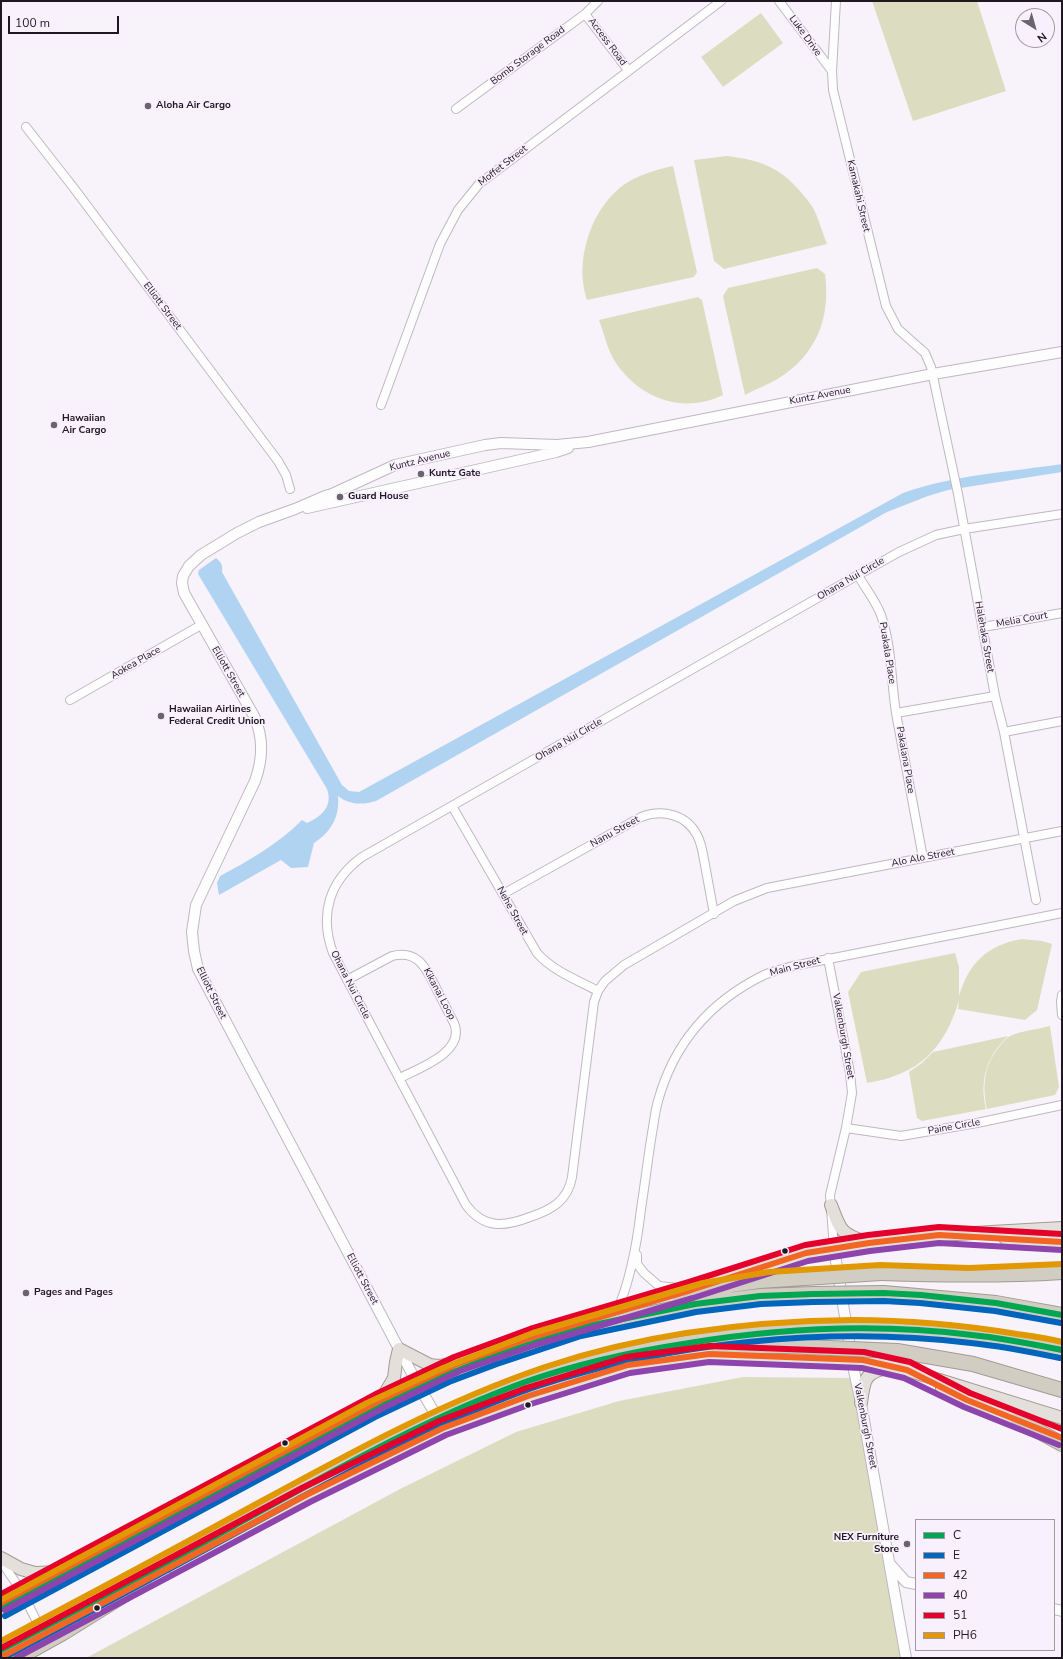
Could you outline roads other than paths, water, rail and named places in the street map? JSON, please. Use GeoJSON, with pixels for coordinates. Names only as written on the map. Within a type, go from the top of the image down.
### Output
{"type":"FeatureCollection","features":[{"type":"Feature","properties":{"kind":"highway"},"geometry":{"type":"LineString","coordinates":[[1,1609],[371,1410],[446,1375],[494,1356],[579,1328],[731,1285],[759,1281],[881,1273],[957,1276],[1062,1272]]}},
{"type":"Feature","properties":{"kind":"highway"},"geometry":{"type":"LineString","coordinates":[[579,1328],[710,1302],[760,1296],[884,1293],[1062,1309]]}},
{"type":"Feature","properties":{"kind":"highway"},"geometry":{"type":"LineString","coordinates":[[996,1303],[1062,1315]]}},
{"type":"Feature","properties":{"kind":"highway"},"geometry":{"type":"LineString","coordinates":[[1,1650],[423,1425],[464,1406],[510,1388],[603,1359],[648,1349],[731,1336],[809,1329],[889,1328],[974,1335],[1060,1350]]}},
{"type":"Feature","properties":{"kind":"highway"},"geometry":{"type":"LineString","coordinates":[[648,1349],[744,1346],[897,1351],[973,1364],[1062,1390]]}},
{"type":"Feature","properties":{"kind":"highway"},"geometry":{"type":"LineString","coordinates":[[1018,1420],[1062,1444]]}},
{"type":"Feature","properties":{"kind":"highway"},"geometry":{"type":"LineString","coordinates":[[1,1599],[246,1477]]}},
{"type":"Feature","properties":{"kind":"highway"},"geometry":{"type":"LineString","coordinates":[[18,1658],[85,1620],[233,1526]]}},
{"type":"Feature","properties":{"kind":"main road"},"geometry":{"type":"LineString","coordinates":[[831,1205],[840,1228],[849,1237],[869,1243]]}},
{"type":"Feature","properties":{"kind":"main road"},"geometry":{"type":"LineString","coordinates":[[1,1603],[381,1400],[457,1364],[533,1337],[691,1290],[806,1253],[869,1243],[939,1235],[1062,1228]]}},
{"type":"Feature","properties":{"kind":"main road"},"geometry":{"type":"LineString","coordinates":[[939,1235],[1062,1242]]}},
{"type":"Feature","properties":{"kind":"main road"},"geometry":{"type":"LineString","coordinates":[[381,1400],[394,1378],[399,1349],[430,1365],[438,1366],[457,1364]]}},
{"type":"Feature","properties":{"kind":"main road"},"geometry":{"type":"LineString","coordinates":[[1,1657],[306,1495],[443,1428],[528,1396],[628,1365],[710,1354],[851,1358],[907,1370],[1062,1418]]}},
{"type":"Feature","properties":{"kind":"main road"},"geometry":{"type":"LineString","coordinates":[[861,1403],[866,1378],[881,1369],[892,1367]]}},
{"type":"Feature","properties":{"kind":"main road"},"geometry":{"type":"LineString","coordinates":[[907,1370],[967,1400],[1062,1438]]}},
{"type":"Feature","properties":{"kind":"main road"},"geometry":{"type":"LineString","coordinates":[[1,1559],[21,1569],[35,1573],[60,1572]]}},
{"type":"Feature","properties":{"kind":"street","name":"Bomb Storage Road"},"geometry":{"type":"LineString","coordinates":[[456,109],[585,14],[598,1]]}},
{"type":"Feature","properties":{"kind":"street","name":"Moffet Street"},"geometry":{"type":"LineString","coordinates":[[381,405],[440,244],[458,210],[479,184],[721,1]]}},
{"type":"Feature","properties":{"kind":"street","name":"Luke Drive"},"geometry":{"type":"LineString","coordinates":[[779,1],[832,71]]}},
{"type":"Feature","properties":{"kind":"street","name":"Kamakahi Street"},"geometry":{"type":"LineString","coordinates":[[836,1],[832,71],[833,90],[886,306],[898,329],[925,353],[933,374]]}},
{"type":"Feature","properties":{"kind":"street","name":"Access Road"},"geometry":{"type":"LineString","coordinates":[[585,14],[628,70]]}},
{"type":"Feature","properties":{"kind":"street","name":"Elliott Street"},"geometry":{"type":"LineString","coordinates":[[26,127],[73,187],[278,461],[286,475],[290,490]]}},
{"type":"Feature","properties":{"kind":"street","name":"Kuntz Avenue"},"geometry":{"type":"LineString","coordinates":[[296,509],[396,465],[485,445],[501,443],[557,445],[579,443],[933,374],[1062,352]]}},
{"type":"Feature","properties":{"kind":"street","name":"Halehaka Street"},"geometry":{"type":"LineString","coordinates":[[933,374],[958,494],[995,696],[1004,732],[1023,839],[1036,900]]}},
{"type":"Feature","properties":{"kind":"street","name":"Kuntz Avenue"},"geometry":{"type":"LineString","coordinates":[[296,509],[327,505],[549,454],[579,443]]}},
{"type":"Feature","properties":{"kind":"street","name":"Elliott Street"},"geometry":{"type":"LineString","coordinates":[[296,509],[244,529],[201,555],[189,566],[183,576],[182,589],[201,626],[254,716],[260,731],[262,746],[260,764],[255,781],[196,905],[192,932],[196,961],[206,984],[417,1384],[443,1428]]}},
{"type":"Feature","properties":{"kind":"street","name":"Ohana Nui Circle"},"geometry":{"type":"LineString","coordinates":[[784,884],[750,894],[624,965],[605,981],[598,991],[592,1012],[571,1183],[562,1199],[548,1211],[506,1225],[492,1224],[475,1215],[466,1205],[400,1078],[332,953],[327,932],[326,921],[328,905],[333,889],[353,863],[362,857],[918,542],[936,535],[964,529],[1062,514]]}},
{"type":"Feature","properties":{"kind":"street","name":"Puakala Place"},"geometry":{"type":"LineString","coordinates":[[858,575],[880,613],[884,626],[892,670],[896,713]]}},
{"type":"Feature","properties":{"kind":"street","name":"Melia Court"},"geometry":{"type":"LineString","coordinates":[[983,627],[1062,613]]}},
{"type":"Feature","properties":{"kind":"street","name":"Aokea Place"},"geometry":{"type":"LineString","coordinates":[[70,700],[201,626]]}},
{"type":"Feature","properties":{"kind":"street","name":"Pakalana Place"},"geometry":{"type":"LineString","coordinates":[[923,858],[896,713],[995,696]]}},
{"type":"Feature","properties":{"kind":"street"},"geometry":{"type":"LineString","coordinates":[[1004,732],[1062,721]]}},
{"type":"Feature","properties":{"kind":"street","name":"Nehe Street"},"geometry":{"type":"LineString","coordinates":[[452,806],[531,945],[543,960],[558,971],[598,991]]}},
{"type":"Feature","properties":{"kind":"street","name":"Nanu Street"},"geometry":{"type":"LineString","coordinates":[[503,894],[641,817],[653,813],[666,813],[684,820],[697,834],[701,846],[714,914]]}},
{"type":"Feature","properties":{"kind":"street","name":"Alo Alo Street"},"geometry":{"type":"LineString","coordinates":[[784,884],[1062,831]]}},
{"type":"Feature","properties":{"kind":"street","name":"Main Street"},"geometry":{"type":"LineString","coordinates":[[617,1311],[626,1292],[637,1242],[648,1157],[658,1102],[667,1074],[680,1049],[697,1025],[721,1001],[740,988],[766,975],[793,966],[1062,913]]}},
{"type":"Feature","properties":{"kind":"street","name":"Kikanai Loop"},"geometry":{"type":"LineString","coordinates":[[347,980],[392,956],[400,955],[414,958],[426,969],[454,1023],[456,1032],[455,1039],[452,1047],[446,1053],[400,1078]]}},
{"type":"Feature","properties":{"kind":"street","name":"Valkenburgh Street"},"geometry":{"type":"LineString","coordinates":[[828,958],[850,1073],[852,1093],[846,1128],[830,1195],[834,1249],[851,1358],[861,1403],[906,1658]]}},
{"type":"Feature","properties":{"kind":"street"},"geometry":{"type":"LineString","coordinates":[[1062,995],[1060,1002],[1062,1015]]}},
{"type":"Feature","properties":{"kind":"street","name":"Paine Circle"},"geometry":{"type":"LineString","coordinates":[[846,1128],[901,1136],[977,1123],[1062,1105]]}},
{"type":"Feature","properties":{"kind":"street","name":"Main Street"},"geometry":{"type":"LineString","coordinates":[[637,1242],[637,1264],[644,1273],[659,1286],[691,1290]]}},
{"type":"Feature","properties":{"kind":"street"},"geometry":{"type":"LineString","coordinates":[[1,1559],[22,1592],[44,1634]]}},
{"type":"Feature","properties":{"kind":"street"},"geometry":{"type":"LineString","coordinates":[[890,1564],[906,1582],[915,1584]]}},
{"type":"Feature","properties":{"kind":"street"},"geometry":{"type":"LineString","coordinates":[[894,1590],[915,1588]]}},
{"type":"Feature","properties":{"kind":"water"},"geometry":{"type":"Polygon","coordinates":[[[1062,464],[1062,472],[948,490],[887,512],[376,801],[351,803],[338,796],[336,817],[330,829],[314,843],[308,867],[291,868],[281,860],[219,895],[217,883],[220,876],[263,851],[283,837],[302,820],[307,823],[322,814],[329,800],[327,789],[198,574],[199,570],[216,558],[221,564],[222,572],[342,785],[349,791],[359,792],[903,493],[961,478],[1062,464]]]}},
{"type":"Feature","properties":{"kind":"place","name":"Aloha Air Cargo"},"geometry":{"type":"Point","coordinates":[148,106]}},
{"type":"Feature","properties":{"kind":"place","name":"Hawaiian Air Cargo"},"geometry":{"type":"Point","coordinates":[54,425]}},
{"type":"Feature","properties":{"kind":"place","name":"Kuntz Gate"},"geometry":{"type":"Point","coordinates":[421,474]}},
{"type":"Feature","properties":{"kind":"place","name":"Guard House"},"geometry":{"type":"Point","coordinates":[340,497]}},
{"type":"Feature","properties":{"kind":"place","name":"Hawaiian Airlines Federal Credit Union"},"geometry":{"type":"Point","coordinates":[161,716]}},
{"type":"Feature","properties":{"kind":"place","name":"Pages and Pages"},"geometry":{"type":"Point","coordinates":[26,1293]}},
{"type":"Feature","properties":{"kind":"place","name":"NEX Furniture Store"},"geometry":{"type":"Point","coordinates":[907,1544]}}]}
